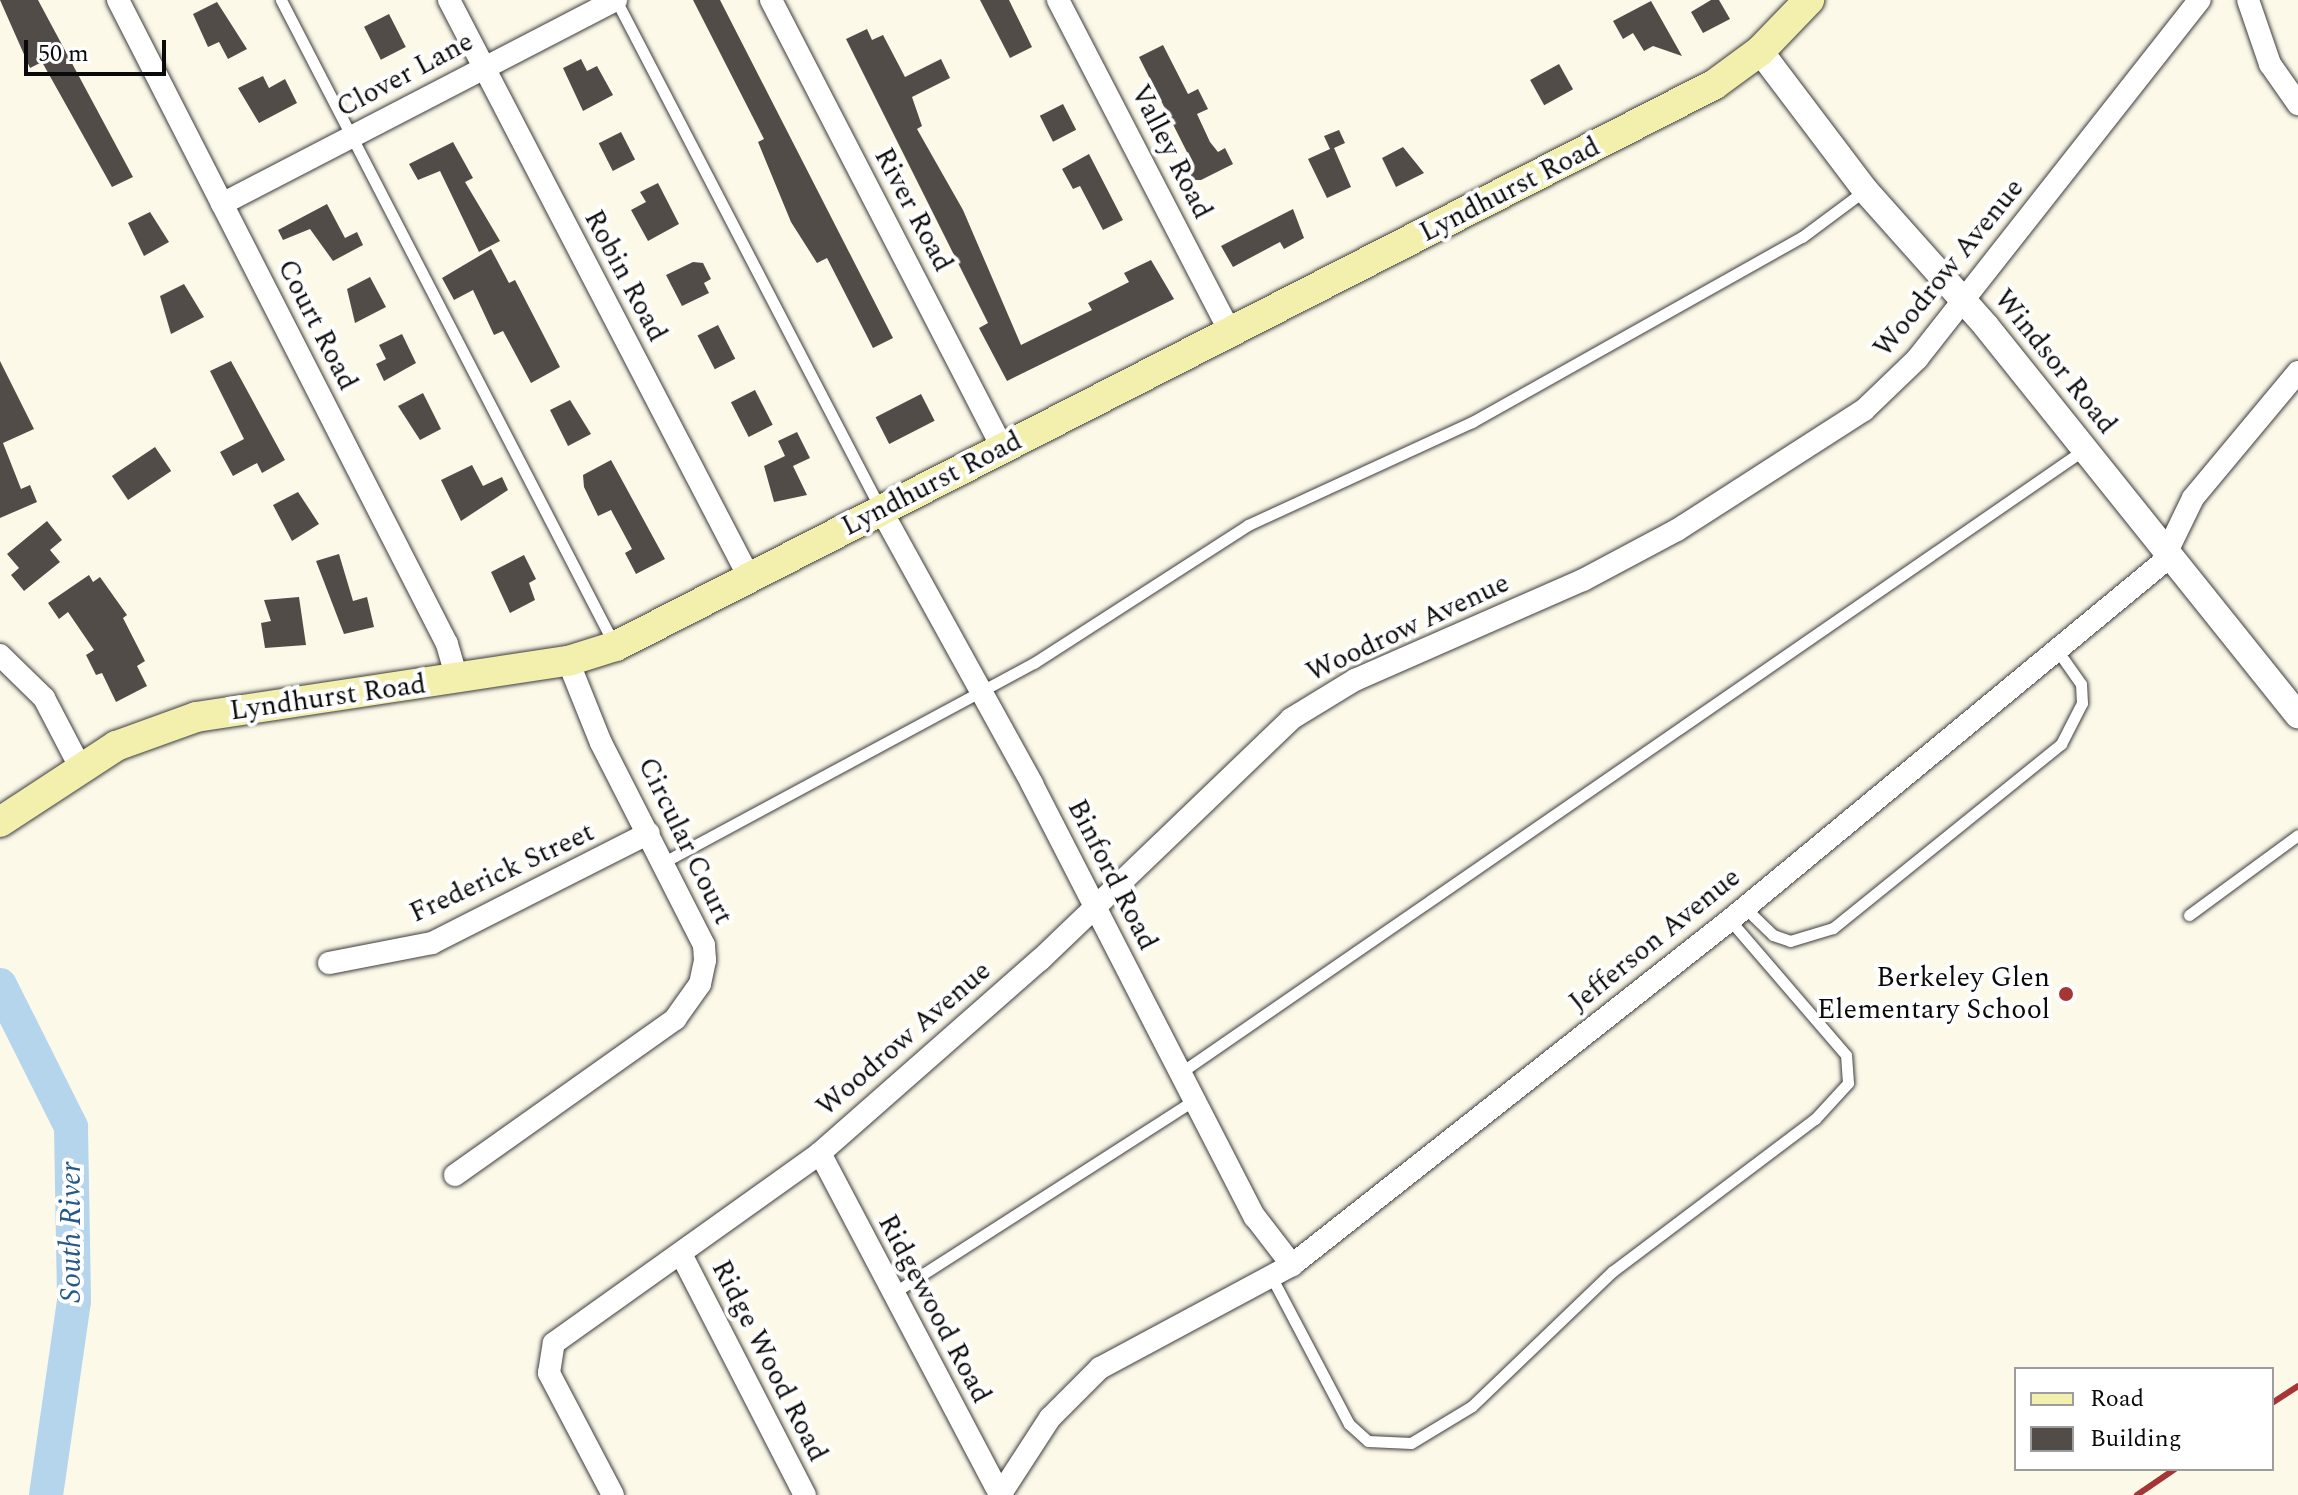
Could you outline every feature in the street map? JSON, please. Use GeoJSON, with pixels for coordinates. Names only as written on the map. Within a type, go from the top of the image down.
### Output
{"type":"FeatureCollection","features":[{"type":"Feature","properties":{"kind":"main road","name":"Lyndhurst Road"},"geometry":{"type":"LineString","coordinates":[[0,822],[80,767],[196,717],[457,680],[568,661],[616,646],[1715,84],[1760,51],[1809,0]]}},
{"type":"Feature","properties":{"kind":"street","name":"Court Road"},"geometry":{"type":"LineString","coordinates":[[118,0],[447,644],[457,680]]}},
{"type":"Feature","properties":{"kind":"street","name":"Robin Road"},"geometry":{"type":"LineString","coordinates":[[449,0],[750,579]]}},
{"type":"Feature","properties":{"kind":"street","name":"Clover Lane"},"geometry":{"type":"LineString","coordinates":[[222,204],[616,0]]}},
{"type":"Feature","properties":{"kind":"street","name":"River Road"},"geometry":{"type":"LineString","coordinates":[[771,0],[1002,447]]}},
{"type":"Feature","properties":{"kind":"street","name":"Valley Road"},"geometry":{"type":"LineString","coordinates":[[1058,0],[1230,332]]}},
{"type":"Feature","properties":{"kind":"street","name":"Woodrow Avenue"},"geometry":{"type":"LineString","coordinates":[[613,1495],[547,1363],[554,1343],[820,1153],[1095,909],[1291,719],[1355,680],[1583,580],[1740,493],[1892,386],[2200,0]]}},
{"type":"Feature","properties":{"kind":"street"},"geometry":{"type":"LineString","coordinates":[[2248,0],[2270,64],[2298,104]]}},
{"type":"Feature","properties":{"kind":"street","name":"Windsor Road"},"geometry":{"type":"LineString","coordinates":[[1760,51],[1865,190],[1961,298],[2298,715]]}},
{"type":"Feature","properties":{"kind":"street","name":"Jefferson Avenue"},"geometry":{"type":"LineString","coordinates":[[1000,1493],[1050,1418],[1100,1368],[1292,1265],[1737,914],[2168,555],[2193,498],[2298,372]]}},
{"type":"Feature","properties":{"kind":"street","name":"Binford Road"},"geometry":{"type":"LineString","coordinates":[[881,510],[982,690],[1255,1217],[1292,1265]]}},
{"type":"Feature","properties":{"kind":"street"},"geometry":{"type":"LineString","coordinates":[[0,655],[44,698],[80,767]]}},
{"type":"Feature","properties":{"kind":"street","name":"Circular Court"},"geometry":{"type":"LineString","coordinates":[[455,1175],[689,1003],[700,984],[704,945],[601,743],[568,661]]}},
{"type":"Feature","properties":{"kind":"street","name":"Frederick Street"},"geometry":{"type":"LineString","coordinates":[[329,963],[432,943],[649,833]]}},
{"type":"Feature","properties":{"kind":"street","name":"Ridgewood Road"},"geometry":{"type":"LineString","coordinates":[[820,1153],[892,1295],[1000,1493]]}},
{"type":"Feature","properties":{"kind":"street","name":"Ridge Wood Road"},"geometry":{"type":"LineString","coordinates":[[681,1254],[805,1495]]}},
{"type":"Feature","properties":{"kind":"lane"},"geometry":{"type":"LineString","coordinates":[[281,0],[616,646]]}},
{"type":"Feature","properties":{"kind":"lane"},"geometry":{"type":"LineString","coordinates":[[616,0],[881,510]]}},
{"type":"Feature","properties":{"kind":"lane"},"geometry":{"type":"LineString","coordinates":[[664,862],[1098,626],[1248,525],[1472,422],[1802,237],[1865,190]]}},
{"type":"Feature","properties":{"kind":"lane"},"geometry":{"type":"LineString","coordinates":[[1180,1074],[2085,449]]}},
{"type":"Feature","properties":{"kind":"lane"},"geometry":{"type":"LineString","coordinates":[[1737,914],[1790,941],[1822,934],[2061,744],[2079,720],[2082,694],[2057,650]]}},
{"type":"Feature","properties":{"kind":"lane"},"geometry":{"type":"LineString","coordinates":[[2189,915],[2298,835]]}},
{"type":"Feature","properties":{"kind":"lane"},"geometry":{"type":"LineString","coordinates":[[1272,1278],[1349,1424],[1368,1441],[1411,1443],[1472,1406],[1613,1271],[1815,1119],[1848,1083],[1846,1055],[1737,914]]}},
{"type":"Feature","properties":{"kind":"lane"},"geometry":{"type":"LineString","coordinates":[[892,1295],[1194,1100]]}},
{"type":"Feature","properties":{"kind":"building"},"geometry":{"type":"Polygon","coordinates":[[[0,0],[38,0],[133,177],[112,187],[42,62],[30,68],[0,0]]]}},
{"type":"Feature","properties":{"kind":"building"},"geometry":{"type":"Polygon","coordinates":[[[693,0],[720,0],[893,338],[873,348],[827,258],[817,263],[791,222],[758,142],[764,139],[693,0]]]}},
{"type":"Feature","properties":{"kind":"building"},"geometry":{"type":"Polygon","coordinates":[[[980,0],[1009,0],[1032,47],[1010,58],[980,0]]]}},
{"type":"Feature","properties":{"kind":"building"},"geometry":{"type":"Polygon","coordinates":[[[1711,0],[1719,0],[1730,19],[1703,33],[1691,12],[1711,0]]]}},
{"type":"Feature","properties":{"kind":"building"},"geometry":{"type":"Polygon","coordinates":[[[1651,1],[1682,56],[1653,46],[1644,51],[1633,33],[1623,39],[1613,21],[1651,1]]]}},
{"type":"Feature","properties":{"kind":"building"},"geometry":{"type":"Polygon","coordinates":[[[217,2],[247,49],[228,59],[219,42],[208,47],[193,14],[217,2]]]}},
{"type":"Feature","properties":{"kind":"building"},"geometry":{"type":"Polygon","coordinates":[[[389,14],[406,47],[381,60],[364,27],[389,14]]]}},
{"type":"Feature","properties":{"kind":"building"},"geometry":{"type":"Polygon","coordinates":[[[867,29],[872,40],[883,35],[905,77],[941,59],[950,78],[912,97],[922,126],[917,129],[963,210],[1021,345],[1092,310],[1088,303],[1129,282],[1124,273],[1151,260],[1174,299],[1007,381],[979,328],[988,323],[846,39],[867,29]]]}},
{"type":"Feature","properties":{"kind":"building"},"geometry":{"type":"Polygon","coordinates":[[[1163,45],[1188,94],[1198,89],[1208,109],[1197,114],[1210,142],[1218,152],[1225,148],[1233,164],[1201,180],[1193,180],[1186,164],[1192,162],[1139,57],[1163,45]]]}},
{"type":"Feature","properties":{"kind":"building"},"geometry":{"type":"Polygon","coordinates":[[[581,59],[587,71],[597,66],[613,95],[583,111],[563,68],[581,59]]]}},
{"type":"Feature","properties":{"kind":"building"},"geometry":{"type":"Polygon","coordinates":[[[1559,64],[1573,89],[1544,105],[1530,80],[1559,64]]]}},
{"type":"Feature","properties":{"kind":"building"},"geometry":{"type":"Polygon","coordinates":[[[263,76],[269,88],[285,79],[297,103],[259,123],[238,88],[263,76]]]}},
{"type":"Feature","properties":{"kind":"building"},"geometry":{"type":"Polygon","coordinates":[[[1063,104],[1076,130],[1053,142],[1040,116],[1063,104]]]}},
{"type":"Feature","properties":{"kind":"building"},"geometry":{"type":"Polygon","coordinates":[[[1339,130],[1345,143],[1334,148],[1351,187],[1327,198],[1308,159],[1330,149],[1324,136],[1339,130]]]}},
{"type":"Feature","properties":{"kind":"building"},"geometry":{"type":"Polygon","coordinates":[[[621,132],[635,160],[613,171],[599,143],[621,132]]]}},
{"type":"Feature","properties":{"kind":"building"},"geometry":{"type":"Polygon","coordinates":[[[453,142],[473,178],[465,182],[500,241],[479,252],[440,171],[418,180],[409,164],[453,142]]]}},
{"type":"Feature","properties":{"kind":"building"},"geometry":{"type":"Polygon","coordinates":[[[1403,147],[1424,173],[1396,187],[1382,158],[1403,147]]]}},
{"type":"Feature","properties":{"kind":"building"},"geometry":{"type":"Polygon","coordinates":[[[1089,154],[1123,220],[1103,230],[1080,186],[1073,189],[1062,169],[1089,154]]]}},
{"type":"Feature","properties":{"kind":"building"},"geometry":{"type":"Polygon","coordinates":[[[658,183],[679,224],[648,241],[631,210],[646,202],[640,192],[658,183]]]}},
{"type":"Feature","properties":{"kind":"building"},"geometry":{"type":"Polygon","coordinates":[[[327,204],[345,238],[357,232],[363,245],[333,261],[310,229],[283,240],[278,230],[327,204]]]}},
{"type":"Feature","properties":{"kind":"building"},"geometry":{"type":"Polygon","coordinates":[[[1293,209],[1304,238],[1284,249],[1280,242],[1233,267],[1221,246],[1293,209]]]}},
{"type":"Feature","properties":{"kind":"building"},"geometry":{"type":"Polygon","coordinates":[[[150,212],[169,242],[144,256],[128,223],[150,212]]]}},
{"type":"Feature","properties":{"kind":"building"},"geometry":{"type":"Polygon","coordinates":[[[491,249],[509,283],[515,280],[560,367],[531,383],[503,331],[494,335],[473,290],[454,300],[442,278],[491,249]]]}},
{"type":"Feature","properties":{"kind":"building"},"geometry":{"type":"Polygon","coordinates":[[[693,262],[703,263],[711,279],[704,283],[709,293],[682,306],[666,275],[693,262]]]}},
{"type":"Feature","properties":{"kind":"building"},"geometry":{"type":"Polygon","coordinates":[[[370,277],[386,307],[355,323],[347,289],[370,277]]]}},
{"type":"Feature","properties":{"kind":"building"},"geometry":{"type":"Polygon","coordinates":[[[184,284],[204,317],[171,334],[160,296],[184,284]]]}},
{"type":"Feature","properties":{"kind":"building"},"geometry":{"type":"Polygon","coordinates":[[[718,325],[735,359],[715,369],[698,335],[718,325]]]}},
{"type":"Feature","properties":{"kind":"building"},"geometry":{"type":"Polygon","coordinates":[[[402,334],[416,363],[384,381],[376,364],[386,359],[379,345],[402,334]]]}},
{"type":"Feature","properties":{"kind":"building"},"geometry":{"type":"Polygon","coordinates":[[[0,361],[34,429],[3,443],[21,489],[30,485],[37,502],[0,518],[0,361]]]}},
{"type":"Feature","properties":{"kind":"building"},"geometry":{"type":"Polygon","coordinates":[[[231,361],[285,460],[262,473],[257,463],[233,476],[220,452],[244,439],[210,371],[231,361]]]}},
{"type":"Feature","properties":{"kind":"building"},"geometry":{"type":"Polygon","coordinates":[[[755,390],[773,425],[749,437],[731,402],[755,390]]]}},
{"type":"Feature","properties":{"kind":"building"},"geometry":{"type":"Polygon","coordinates":[[[423,393],[441,429],[420,440],[398,406],[423,393]]]}},
{"type":"Feature","properties":{"kind":"building"},"geometry":{"type":"Polygon","coordinates":[[[921,394],[935,421],[889,444],[876,417],[921,394]]]}},
{"type":"Feature","properties":{"kind":"building"},"geometry":{"type":"Polygon","coordinates":[[[570,400],[591,434],[568,446],[550,410],[570,400]]]}},
{"type":"Feature","properties":{"kind":"building"},"geometry":{"type":"Polygon","coordinates":[[[797,432],[810,458],[793,466],[807,495],[774,502],[764,466],[785,456],[778,441],[797,432]]]}},
{"type":"Feature","properties":{"kind":"building"},"geometry":{"type":"Polygon","coordinates":[[[155,447],[171,471],[128,500],[112,476],[155,447]]]}},
{"type":"Feature","properties":{"kind":"building"},"geometry":{"type":"Polygon","coordinates":[[[611,460],[665,559],[636,574],[625,553],[632,549],[611,510],[598,516],[584,487],[583,475],[611,460]]]}},
{"type":"Feature","properties":{"kind":"building"},"geometry":{"type":"Polygon","coordinates":[[[472,465],[483,486],[502,477],[508,490],[461,521],[441,480],[472,465]]]}},
{"type":"Feature","properties":{"kind":"building"},"geometry":{"type":"Polygon","coordinates":[[[298,492],[319,524],[292,541],[273,505],[298,492]]]}},
{"type":"Feature","properties":{"kind":"building"},"geometry":{"type":"Polygon","coordinates":[[[47,521],[62,540],[50,550],[60,562],[24,591],[11,575],[19,568],[7,554],[47,521]]]}},
{"type":"Feature","properties":{"kind":"building"},"geometry":{"type":"Polygon","coordinates":[[[339,554],[353,601],[367,597],[374,627],[344,634],[316,561],[339,554]]]}},
{"type":"Feature","properties":{"kind":"building"},"geometry":{"type":"Polygon","coordinates":[[[524,555],[536,579],[529,583],[535,600],[510,613],[491,572],[524,555]]]}},
{"type":"Feature","properties":{"kind":"building"},"geometry":{"type":"Polygon","coordinates":[[[89,575],[93,582],[100,577],[127,615],[123,618],[145,661],[137,666],[147,686],[116,702],[102,673],[96,675],[86,655],[94,650],[68,612],[59,619],[48,603],[89,575]]]}},
{"type":"Feature","properties":{"kind":"building"},"geometry":{"type":"Polygon","coordinates":[[[299,597],[306,645],[265,648],[261,623],[271,621],[264,600],[299,597]]]}},
{"type":"Feature","properties":{"kind":"waterway","name":"South River"},"geometry":{"type":"LineString","coordinates":[[0,985],[71,1127],[74,1301],[46,1495]]}},
{"type":"Feature","properties":{"kind":"railway"},"geometry":{"type":"LineString","coordinates":[[2274,1402],[2298,1386]]}},
{"type":"Feature","properties":{"kind":"railway"},"geometry":{"type":"LineString","coordinates":[[2137,1495],[2172,1471]]}},
{"type":"Feature","properties":{"kind":"place","name":"Berkeley Glen Elementary School"},"geometry":{"type":"Point","coordinates":[2066,994]}}]}
